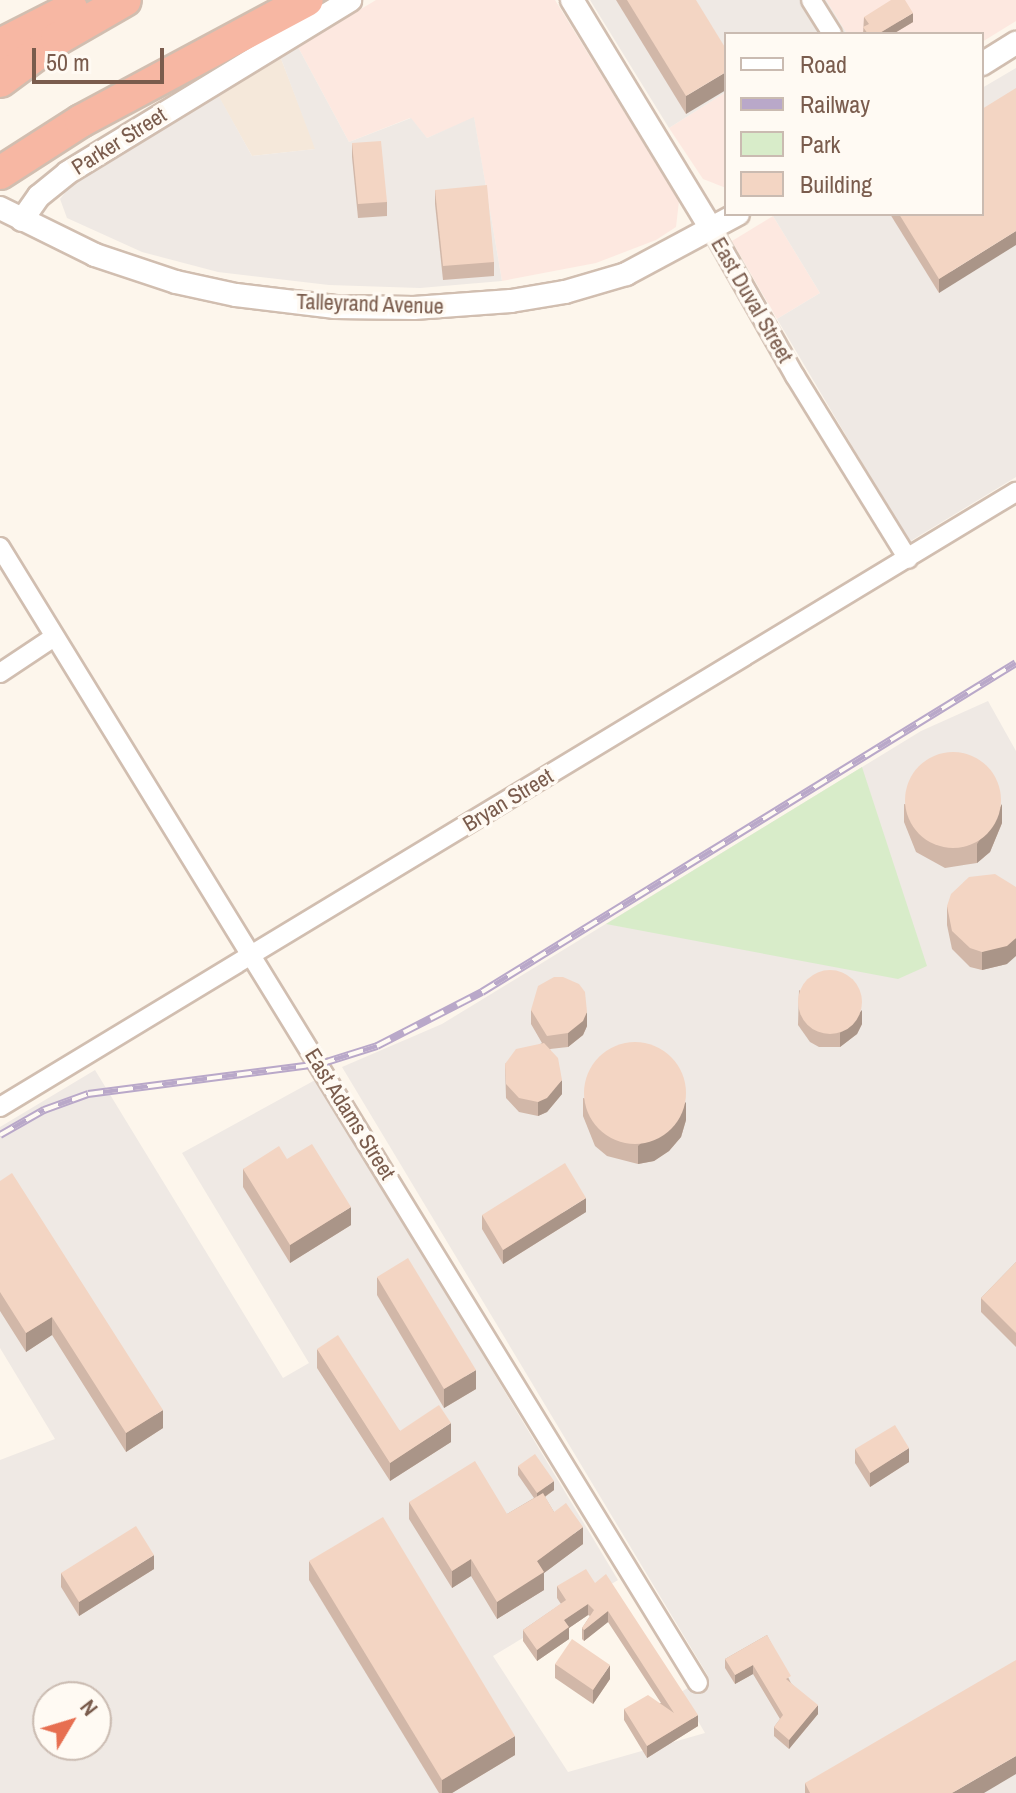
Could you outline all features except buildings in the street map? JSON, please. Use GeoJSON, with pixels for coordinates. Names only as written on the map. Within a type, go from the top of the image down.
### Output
{"type":"FeatureCollection","features":[{"type":"Feature","properties":{"kind":"highway"},"geometry":{"type":"LineString","coordinates":[[0,45],[88,0]]}},
{"type":"Feature","properties":{"kind":"highway"},"geometry":{"type":"LineString","coordinates":[[0,81],[57,39],[125,0]]}},
{"type":"Feature","properties":{"kind":"highway"},"geometry":{"type":"LineString","coordinates":[[0,173],[81,121],[307,0]]}},
{"type":"Feature","properties":{"kind":"street","name":"Parker Street"},"geometry":{"type":"LineString","coordinates":[[22,220],[39,196],[67,173],[350,0]]}},
{"type":"Feature","properties":{"kind":"street","name":"East Duval Street"},"geometry":{"type":"LineString","coordinates":[[572,0],[712,230],[795,376],[908,559]]}},
{"type":"Feature","properties":{"kind":"street"},"geometry":{"type":"LineString","coordinates":[[811,0],[831,32]]}},
{"type":"Feature","properties":{"kind":"street"},"geometry":{"type":"LineString","coordinates":[[984,63],[1016,43]]}},
{"type":"Feature","properties":{"kind":"street","name":"Talleyrand Avenue"},"geometry":{"type":"LineString","coordinates":[[0,208],[95,255],[168,280],[236,295],[335,307],[441,308],[565,292],[626,274],[735,216]]}},
{"type":"Feature","properties":{"kind":"street","name":"Bryan Street"},"geometry":{"type":"LineString","coordinates":[[0,1107],[1016,492]]}},
{"type":"Feature","properties":{"kind":"street","name":"East Adams Street"},"geometry":{"type":"LineString","coordinates":[[0,547],[698,1683]]}},
{"type":"Feature","properties":{"kind":"street"},"geometry":{"type":"LineString","coordinates":[[0,673],[54,637]]}},
{"type":"Feature","properties":{"kind":"shaded area"},"geometry":{"type":"Polygon","coordinates":[[[376,0],[555,0],[679,201],[676,227],[656,240],[596,263],[502,281],[474,118],[427,138],[410,118],[349,142],[298,47],[376,0]]]}},
{"type":"Feature","properties":{"kind":"shaded area"},"geometry":{"type":"Polygon","coordinates":[[[590,0],[826,0],[846,32],[724,32],[724,93],[669,128],[590,0]]]}},
{"type":"Feature","properties":{"kind":"shaded area"},"geometry":{"type":"Polygon","coordinates":[[[826,0],[1016,0],[1016,21],[984,41],[984,32],[846,32],[826,0]]]}},
{"type":"Feature","properties":{"kind":"shaded area"},"geometry":{"type":"Polygon","coordinates":[[[298,47],[349,142],[411,118],[427,138],[474,117],[502,281],[420,288],[329,285],[218,272],[142,252],[67,218],[60,199],[77,177],[217,93],[252,156],[315,149],[280,56],[298,47]]]}},
{"type":"Feature","properties":{"kind":"shaded area"},"geometry":{"type":"Polygon","coordinates":[[[280,56],[316,149],[252,156],[217,94],[280,56]]]}},
{"type":"Feature","properties":{"kind":"shaded area"},"geometry":{"type":"Polygon","coordinates":[[[1016,68],[1016,477],[909,542],[777,319],[820,293],[773,216],[984,216],[984,87],[1016,68]]]}},
{"type":"Feature","properties":{"kind":"shaded area"},"geometry":{"type":"Polygon","coordinates":[[[724,93],[724,187],[703,179],[669,128],[724,93]]]}},
{"type":"Feature","properties":{"kind":"shaded area"},"geometry":{"type":"Polygon","coordinates":[[[773,216],[820,293],[777,319],[732,241],[773,216]]]}},
{"type":"Feature","properties":{"kind":"shaded area"},"geometry":{"type":"Polygon","coordinates":[[[988,701],[1016,751],[1016,1793],[0,1793],[0,1460],[55,1439],[0,1348],[0,1127],[95,1070],[283,1378],[309,1363],[182,1153],[317,1079],[618,1580],[493,1656],[568,1772],[705,1733],[681,1692],[708,1676],[342,1067],[442,1024],[921,731],[988,701]]]}},
{"type":"Feature","properties":{"kind":"green space"},"geometry":{"type":"Polygon","coordinates":[[[862,767],[927,966],[898,979],[606,924],[862,767]]]}},
{"type":"Feature","properties":{"kind":"railway"},"geometry":{"type":"LineString","coordinates":[[0,1135],[44,1110],[88,1094],[320,1064],[377,1046],[482,992],[1016,663]]}}]}
